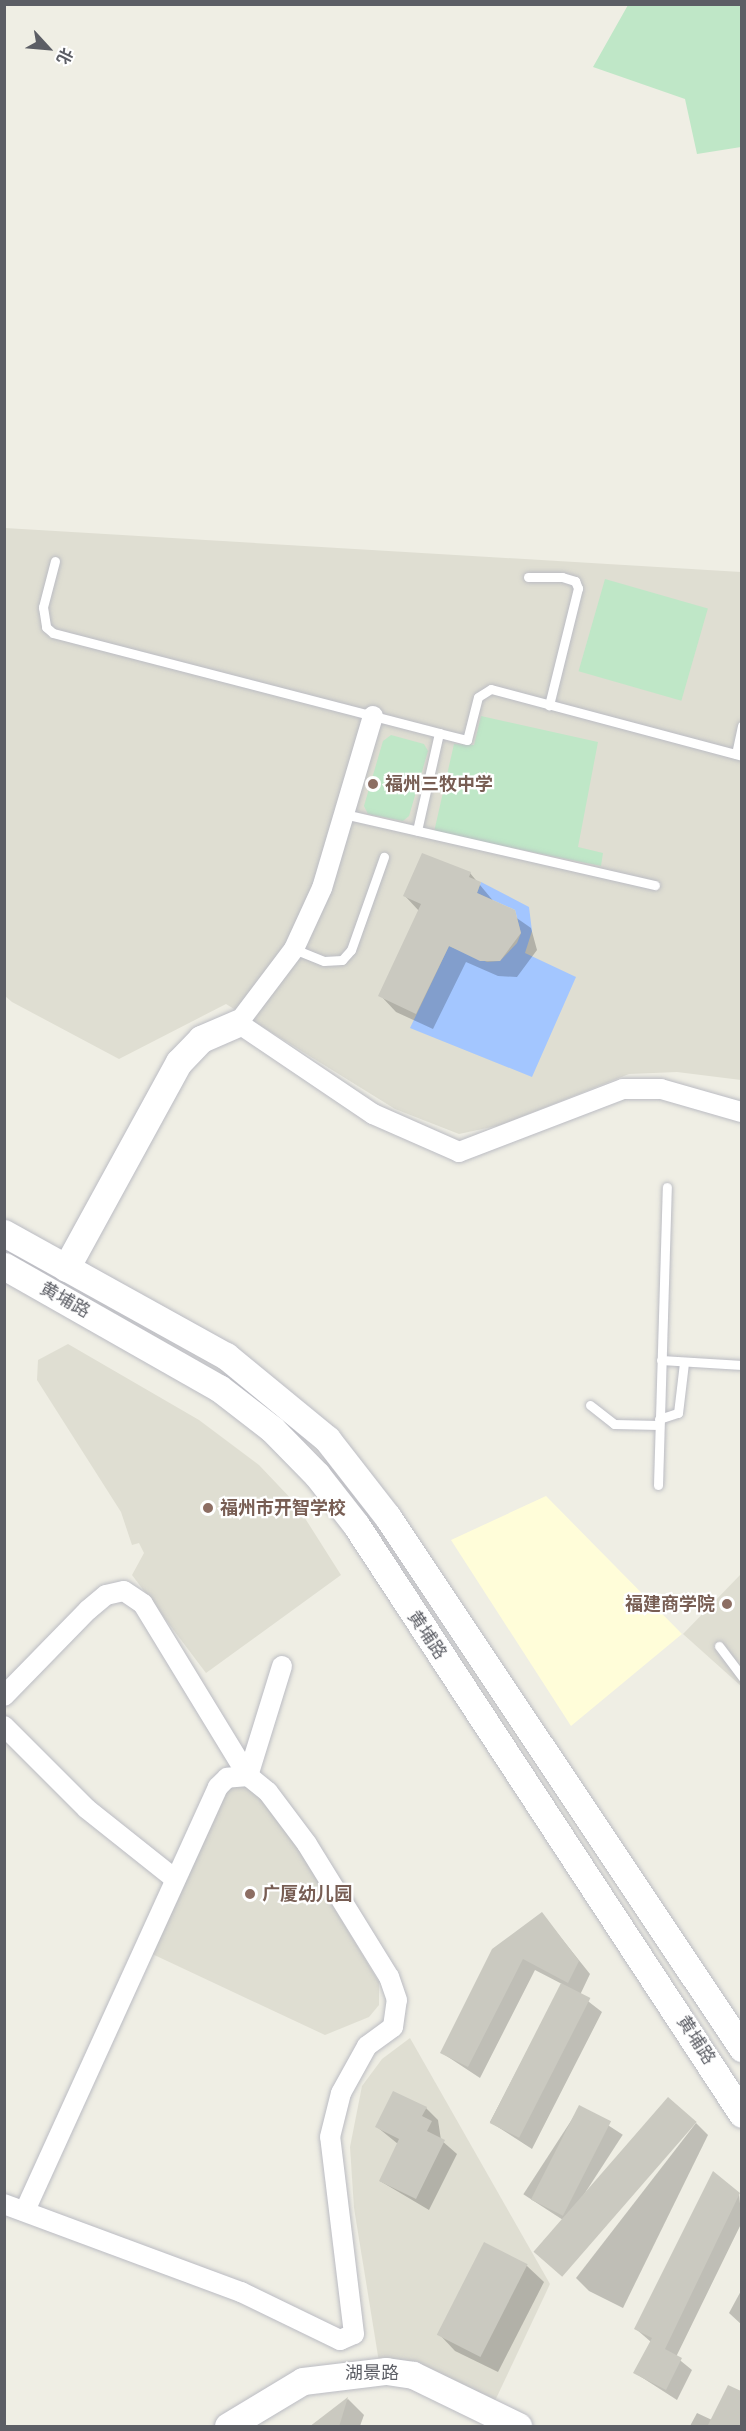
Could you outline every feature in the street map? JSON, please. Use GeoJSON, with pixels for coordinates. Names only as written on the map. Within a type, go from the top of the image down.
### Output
{"type":"FeatureCollection","features":[{"type":"Feature","properties":{"kind":"main road"},"geometry":{"type":"LineString","coordinates":[[66,1268],[179,1062],[201,1039],[237,1023]]}},
{"type":"Feature","properties":{"kind":"main road","name":"黄埔路"},"geometry":{"type":"LineString","coordinates":[[4,1233],[253,1374],[327,1439],[387,1516],[741,2048]]}},
{"type":"Feature","properties":{"kind":"main road","name":"黄埔路"},"geometry":{"type":"LineString","coordinates":[[4,1266],[219,1388],[272,1429],[324,1483],[741,2114]]}},
{"type":"Feature","properties":{"kind":"main road","name":"湖景路"},"geometry":{"type":"LineString","coordinates":[[228,2427],[303,2381],[386,2371],[413,2375],[519,2427]]}},
{"type":"Feature","properties":{"kind":"street"},"geometry":{"type":"LineString","coordinates":[[373,716],[322,888],[294,949],[237,1023],[373,1114],[459,1152],[623,1089],[661,1089],[741,1112]]}},
{"type":"Feature","properties":{"kind":"street"},"geometry":{"type":"LineString","coordinates":[[4,1696],[88,1610],[106,1595],[124,1591],[143,1604],[248,1776],[268,1792],[307,1844],[389,1977],[397,2000],[393,2027],[367,2046],[341,2093],[330,2137],[354,2334],[340,2340],[241,2292],[4,2204]]}},
{"type":"Feature","properties":{"kind":"street"},"geometry":{"type":"LineString","coordinates":[[248,1776],[282,1666]]}},
{"type":"Feature","properties":{"kind":"street"},"geometry":{"type":"LineString","coordinates":[[4,1726],[87,1809],[175,1879]]}},
{"type":"Feature","properties":{"kind":"street"},"geometry":{"type":"LineString","coordinates":[[25,2211],[218,1787],[227,1778],[248,1776]]}},
{"type":"Feature","properties":{"kind":"lane"},"geometry":{"type":"LineString","coordinates":[[55,561],[43,618],[53,633],[467,740],[478,697],[491,689],[739,755],[741,726]]}},
{"type":"Feature","properties":{"kind":"lane"},"geometry":{"type":"LineString","coordinates":[[528,577],[562,577],[578,588],[549,705]]}},
{"type":"Feature","properties":{"kind":"lane"},"geometry":{"type":"LineString","coordinates":[[417,831],[439,733]]}},
{"type":"Feature","properties":{"kind":"lane"},"geometry":{"type":"LineString","coordinates":[[345,814],[655,885]]}},
{"type":"Feature","properties":{"kind":"lane"},"geometry":{"type":"LineString","coordinates":[[294,949],[324,961],[342,960],[351,950],[384,857]]}},
{"type":"Feature","properties":{"kind":"lane"},"geometry":{"type":"LineString","coordinates":[[658,1485],[667,1187]]}},
{"type":"Feature","properties":{"kind":"lane"},"geometry":{"type":"LineString","coordinates":[[661,1360],[741,1365]]}},
{"type":"Feature","properties":{"kind":"lane"},"geometry":{"type":"LineString","coordinates":[[590,1405],[614,1424],[659,1422],[678,1413],[684,1363]]}},
{"type":"Feature","properties":{"kind":"lane"},"geometry":{"type":"LineString","coordinates":[[719,1646],[741,1677]]}},
{"type":"Feature","properties":{"kind":"shaded area","name":"福州三牧中学"},"geometry":{"type":"Polygon","coordinates":[[[5,528],[741,572],[741,1080],[677,1072],[629,1074],[501,1125],[459,1134],[395,1109],[226,1004],[119,1059],[12,1002],[5,996],[5,528]]]}},
{"type":"Feature","properties":{"kind":"shaded area","name":"福州市开智学校"},"geometry":{"type":"Polygon","coordinates":[[[68,1344],[199,1420],[259,1465],[296,1504],[341,1575],[206,1673],[132,1575],[144,1553],[139,1543],[132,1545],[121,1512],[37,1380],[38,1360],[68,1344]]]}},
{"type":"Feature","properties":{"kind":"shaded area"},"geometry":{"type":"Polygon","coordinates":[[[546,1496],[682,1634],[571,1726],[451,1540],[546,1496]]]}},
{"type":"Feature","properties":{"kind":"shaded area","name":"福建商学院"},"geometry":{"type":"Polygon","coordinates":[[[741,1574],[741,1686],[683,1634],[741,1574]]]}},
{"type":"Feature","properties":{"kind":"shaded area","name":"广厦幼儿园"},"geometry":{"type":"Polygon","coordinates":[[[243,1782],[268,1799],[379,1982],[379,2005],[369,2017],[325,2035],[148,1952],[224,1790],[243,1782]]]}},
{"type":"Feature","properties":{"kind":"shaded area"},"geometry":{"type":"Polygon","coordinates":[[[410,2038],[550,2284],[493,2405],[379,2362],[354,2208],[350,2147],[362,2086],[382,2059],[410,2038]]]}},
{"type":"Feature","properties":{"kind":"green space"},"geometry":{"type":"Polygon","coordinates":[[[628,5],[741,5],[741,147],[697,154],[685,99],[593,67],[628,5]]]}},
{"type":"Feature","properties":{"kind":"green space"},"geometry":{"type":"Polygon","coordinates":[[[605,579],[708,608],[681,701],[579,671],[605,579]]]}},
{"type":"Feature","properties":{"kind":"green space"},"geometry":{"type":"Polygon","coordinates":[[[481,716],[598,742],[578,847],[603,853],[601,866],[434,832],[454,744],[474,745],[481,716]]]}},
{"type":"Feature","properties":{"kind":"green space"},"geometry":{"type":"Polygon","coordinates":[[[391,735],[424,744],[428,751],[409,816],[403,821],[368,814],[364,806],[383,741],[391,735]]]}},
{"type":"Feature","properties":{"kind":"water"},"geometry":{"type":"Polygon","coordinates":[[[481,882],[529,907],[532,931],[525,953],[576,977],[532,1077],[410,1028],[449,946],[487,962],[500,961],[517,943],[521,933],[515,910],[477,893],[481,882]]]}},
{"type":"Feature","properties":{"kind":"building"},"geometry":{"type":"Polygon","coordinates":[[[422,853],[471,872],[469,877],[481,882],[477,893],[515,910],[521,933],[500,961],[480,961],[449,946],[416,1014],[378,996],[421,904],[403,896],[422,853]]]}},
{"type":"Feature","properties":{"kind":"building"},"geometry":{"type":"Polygon","coordinates":[[[542,1912],[579,1961],[568,1983],[523,1959],[468,2067],[440,2053],[492,1949],[542,1912]]]}},
{"type":"Feature","properties":{"kind":"building"},"geometry":{"type":"Polygon","coordinates":[[[561,1983],[590,1998],[519,2138],[490,2123],[561,1983]]]}},
{"type":"Feature","properties":{"kind":"building"},"geometry":{"type":"Polygon","coordinates":[[[393,2091],[427,2107],[422,2116],[432,2121],[427,2131],[445,2140],[416,2199],[379,2181],[399,2139],[375,2127],[393,2091]]]}},
{"type":"Feature","properties":{"kind":"building"},"geometry":{"type":"Polygon","coordinates":[[[668,2097],[697,2122],[562,2277],[534,2252],[668,2097]]]}},
{"type":"Feature","properties":{"kind":"building"},"geometry":{"type":"Polygon","coordinates":[[[579,2105],[611,2121],[563,2216],[531,2199],[579,2105]]]}},
{"type":"Feature","properties":{"kind":"building"},"geometry":{"type":"Polygon","coordinates":[[[713,2171],[740,2193],[665,2349],[682,2358],[666,2390],[633,2373],[652,2338],[634,2329],[713,2171]]]}},
{"type":"Feature","properties":{"kind":"building"},"geometry":{"type":"Polygon","coordinates":[[[484,2242],[528,2264],[480,2357],[437,2335],[484,2242]]]}},
{"type":"Feature","properties":{"kind":"building"},"geometry":{"type":"Polygon","coordinates":[[[728,2385],[741,2391],[741,2427],[707,2427],[728,2385]]]}},
{"type":"Feature","properties":{"kind":"building"},"geometry":{"type":"Polygon","coordinates":[[[348,2397],[339,2427],[309,2427],[348,2397]]]}},
{"type":"Feature","properties":{"kind":"place","name":"福州三牧中学"},"geometry":{"type":"Point","coordinates":[373,784]}},
{"type":"Feature","properties":{"kind":"place","name":"福州市开智学校"},"geometry":{"type":"Point","coordinates":[208,1508]}},
{"type":"Feature","properties":{"kind":"place","name":"福建商学院"},"geometry":{"type":"Point","coordinates":[727,1604]}},
{"type":"Feature","properties":{"kind":"place","name":"广厦幼儿园"},"geometry":{"type":"Point","coordinates":[250,1894]}}]}
